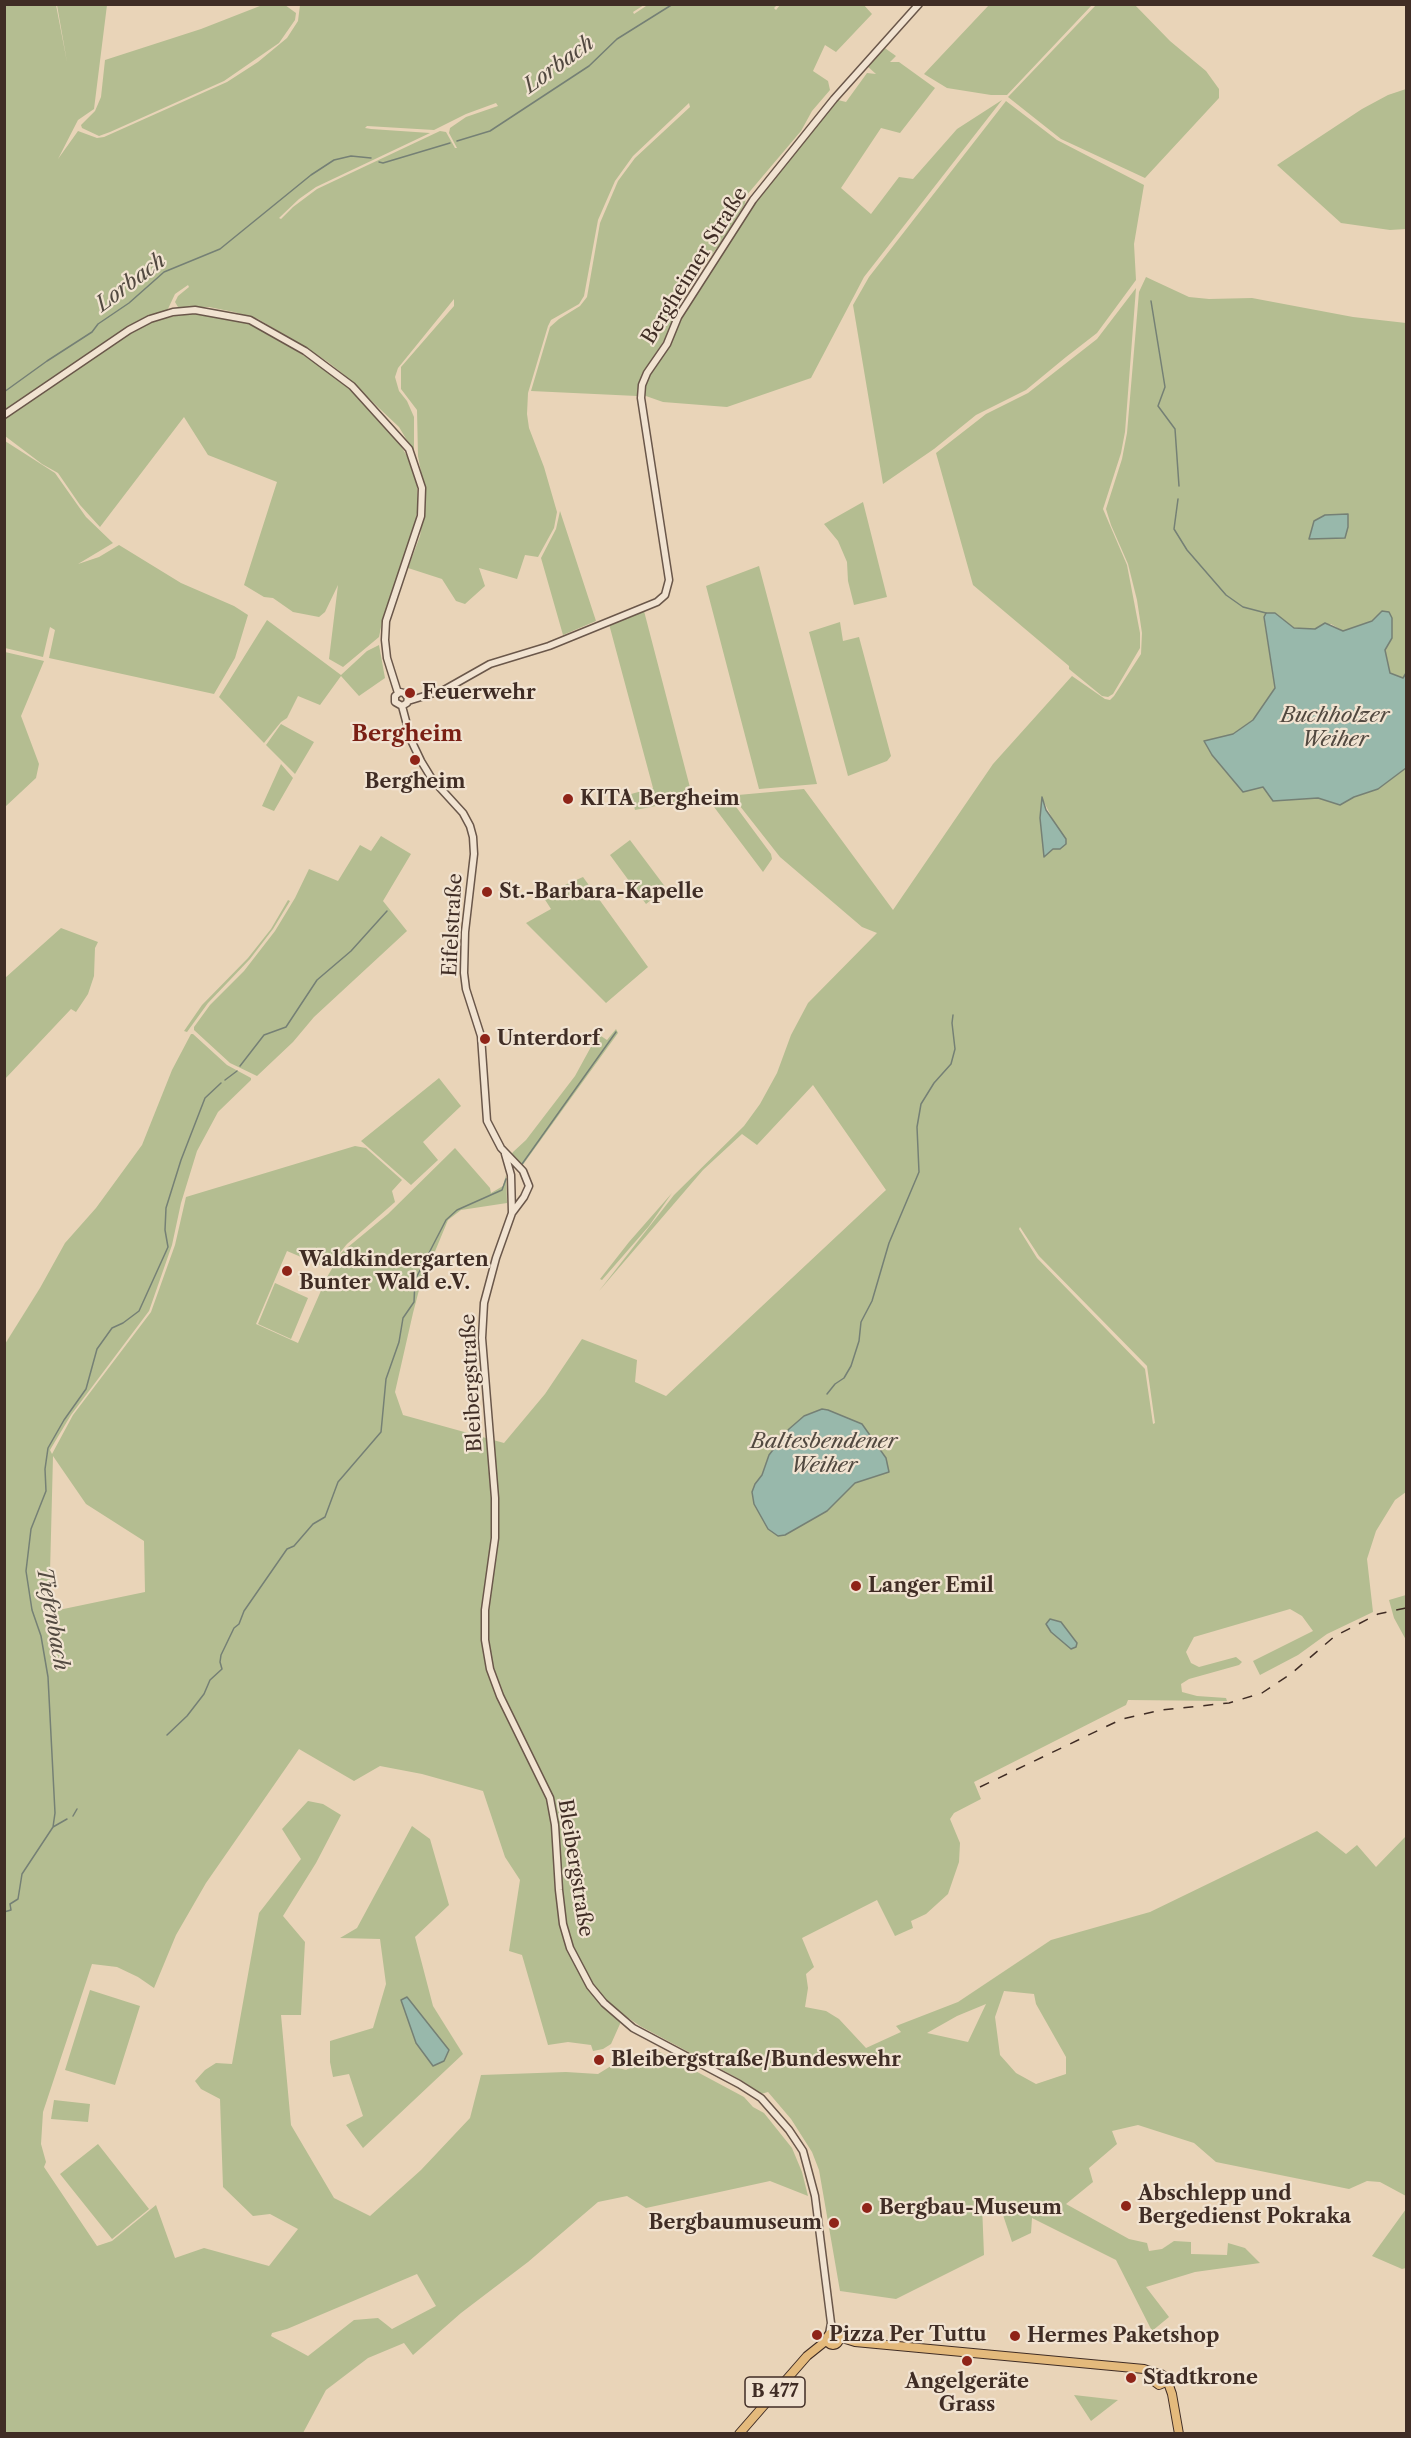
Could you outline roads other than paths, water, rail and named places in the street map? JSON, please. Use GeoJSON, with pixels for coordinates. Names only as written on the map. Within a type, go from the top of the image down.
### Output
{"type":"FeatureCollection","features":[{"type":"Feature","properties":{"kind":"main road"},"geometry":{"type":"LineString","coordinates":[[833,2339],[1138,2368],[1160,2380],[1172,2400],[1179,2433]]}},
{"type":"Feature","properties":{"kind":"main road","name":"B 477"},"geometry":{"type":"LineString","coordinates":[[739,2433],[812,2351],[833,2339]]}},
{"type":"Feature","properties":{"kind":"street","name":"Bergheimer Straße"},"geometry":{"type":"LineString","coordinates":[[408,701],[444,690],[490,664],[559,642],[657,602],[665,595],[669,580],[641,398],[642,385],[647,373],[667,344],[678,317],[753,200],[841,91],[919,4]]}},
{"type":"Feature","properties":{"kind":"street"},"geometry":{"type":"LineString","coordinates":[[4,415],[129,330],[150,319],[195,310],[250,320],[304,351],[352,386],[409,449],[422,488],[421,516],[390,607],[385,640],[387,658],[398,693],[404,693],[408,701],[402,709]]}},
{"type":"Feature","properties":{"kind":"street","name":"Eifelstraße"},"geometry":{"type":"LineString","coordinates":[[398,693],[395,702],[402,709],[411,740],[425,769],[463,813],[473,837],[474,854],[465,932],[464,973],[466,989],[481,1036],[487,1121],[505,1154]]}},
{"type":"Feature","properties":{"kind":"street"},"geometry":{"type":"LineString","coordinates":[[505,1154],[523,1171]]}},
{"type":"Feature","properties":{"kind":"street","name":"Bleibergstraße"},"geometry":{"type":"LineString","coordinates":[[505,1154],[511,1175],[512,1213]]}},
{"type":"Feature","properties":{"kind":"street"},"geometry":{"type":"LineString","coordinates":[[511,1175],[516,1170],[523,1171]]}},
{"type":"Feature","properties":{"kind":"street","name":"Bleibergstraße"},"geometry":{"type":"LineString","coordinates":[[523,1171],[529,1186],[512,1213],[496,1258],[484,1303],[482,1338],[495,1498],[495,1538],[485,1610],[485,1640],[490,1669],[500,1696],[550,1798],[555,1826],[558,1890],[563,1924],[570,1948],[590,1986],[604,2003],[633,2028],[761,2098],[789,2130],[803,2151],[811,2174],[833,2339]]}},
{"type":"Feature","properties":{"kind":"street"},"geometry":{"type":"LineString","coordinates":[[513,1194],[516,1201],[520,1202]]}},
{"type":"Feature","properties":{"kind":"water"},"geometry":{"type":"Polygon","coordinates":[[[1348,514],[1345,538],[1309,539],[1314,521],[1325,515],[1348,514]]]}},
{"type":"Feature","properties":{"kind":"water","name":"Buchholzer Weiher"},"geometry":{"type":"Polygon","coordinates":[[[1382,611],[1389,612],[1392,618],[1392,638],[1385,650],[1390,673],[1403,678],[1406,673],[1406,768],[1378,789],[1354,797],[1340,805],[1318,798],[1273,801],[1263,787],[1243,792],[1212,755],[1204,741],[1233,734],[1253,720],[1275,688],[1264,617],[1266,613],[1275,613],[1294,628],[1315,629],[1325,623],[1343,631],[1372,621],[1382,611]]]}},
{"type":"Feature","properties":{"kind":"water"},"geometry":{"type":"Polygon","coordinates":[[[1042,797],[1046,810],[1066,839],[1066,844],[1060,849],[1053,849],[1044,857],[1040,818],[1042,797]]]}},
{"type":"Feature","properties":{"kind":"water","name":"Baltesbendener Weiher"},"geometry":{"type":"Polygon","coordinates":[[[822,1409],[862,1424],[886,1458],[889,1472],[855,1483],[827,1511],[785,1535],[778,1536],[768,1529],[754,1504],[752,1492],[762,1475],[769,1455],[789,1429],[804,1416],[822,1409]]]}},
{"type":"Feature","properties":{"kind":"water"},"geometry":{"type":"Polygon","coordinates":[[[1050,1619],[1061,1622],[1077,1643],[1076,1647],[1071,1649],[1051,1632],[1046,1624],[1050,1619]]]}},
{"type":"Feature","properties":{"kind":"water"},"geometry":{"type":"Polygon","coordinates":[[[407,1997],[449,2050],[444,2061],[433,2066],[416,2043],[401,2000],[407,1997]]]}},
{"type":"Feature","properties":{"kind":"waterway","name":"Lorbach"},"geometry":{"type":"LineString","coordinates":[[457,141],[490,131],[589,66],[617,39],[673,4]]}},
{"type":"Feature","properties":{"kind":"waterway","name":"Lorbach"},"geometry":{"type":"LineString","coordinates":[[379,162],[383,163],[450,143]]}},
{"type":"Feature","properties":{"kind":"waterway","name":"Lorbach"},"geometry":{"type":"LineString","coordinates":[[4,392],[92,332],[98,324],[129,303],[164,272],[220,249],[311,175],[334,160],[351,156],[371,158]]}},
{"type":"Feature","properties":{"kind":"waterway"},"geometry":{"type":"LineString","coordinates":[[1151,301],[1165,387],[1158,406],[1175,429],[1179,486]]}},
{"type":"Feature","properties":{"kind":"waterway"},"geometry":{"type":"LineString","coordinates":[[1178,499],[1174,529],[1187,550],[1226,595],[1243,607],[1266,613]]}},
{"type":"Feature","properties":{"kind":"waterway","name":"Tiefenbach"},"geometry":{"type":"LineString","coordinates":[[240,1066],[264,1035],[286,1027],[317,980],[351,951],[387,911]]}},
{"type":"Feature","properties":{"kind":"waterway"},"geometry":{"type":"LineString","coordinates":[[827,1394],[844,1378],[851,1366],[859,1341],[861,1322],[872,1301],[889,1243],[919,1172],[917,1127],[921,1104],[934,1083],[951,1064],[955,1049],[953,1015]]}},
{"type":"Feature","properties":{"kind":"waterway"},"geometry":{"type":"LineString","coordinates":[[522,1164],[616,1032]]}},
{"type":"Feature","properties":{"kind":"waterway","name":"Tiefenbach"},"geometry":{"type":"LineString","coordinates":[[225,1080],[237,1071]]}},
{"type":"Feature","properties":{"kind":"waterway","name":"Tiefenbach"},"geometry":{"type":"LineString","coordinates":[[4,1912],[11,1910],[10,1904],[18,1899],[22,1874],[53,1827],[55,1813],[48,1677],[41,1636],[32,1610],[26,1571],[31,1529],[46,1491],[45,1469],[48,1448],[86,1389],[97,1349],[112,1328],[139,1311],[168,1247],[165,1230],[166,1208],[181,1160],[205,1098],[221,1083]]}},
{"type":"Feature","properties":{"kind":"waterway"},"geometry":{"type":"LineString","coordinates":[[167,1735],[187,1716],[204,1694],[210,1680],[222,1669],[221,1655],[234,1628],[239,1624],[244,1611],[287,1549],[294,1546],[313,1524],[325,1517],[338,1482],[381,1432],[386,1379],[399,1342],[403,1318],[414,1302],[415,1280],[446,1220],[457,1210],[502,1190],[506,1179]]}},
{"type":"Feature","properties":{"kind":"waterway"},"geometry":{"type":"LineString","coordinates":[[73,1816],[77,1809]]}},
{"type":"Feature","properties":{"kind":"waterway"},"geometry":{"type":"LineString","coordinates":[[53,1827],[67,1819]]}},
{"type":"Feature","properties":{"kind":"railway"},"geometry":{"type":"LineString","coordinates":[[980,1787],[1122,1719],[1161,1710],[1229,1703],[1262,1693],[1292,1673],[1335,1636],[1378,1614],[1406,1608]]}},
{"type":"Feature","properties":{"kind":"place","name":"Feuerwehr"},"geometry":{"type":"Point","coordinates":[410,693]}},
{"type":"Feature","properties":{"kind":"place","name":"Bergheim"},"geometry":{"type":"Point","coordinates":[415,760]}},
{"type":"Feature","properties":{"kind":"place","name":"KITA Bergheim"},"geometry":{"type":"Point","coordinates":[568,799]}},
{"type":"Feature","properties":{"kind":"place","name":"St.-Barbara-Kapelle"},"geometry":{"type":"Point","coordinates":[487,892]}},
{"type":"Feature","properties":{"kind":"place","name":"Unterdorf"},"geometry":{"type":"Point","coordinates":[485,1039]}},
{"type":"Feature","properties":{"kind":"place","name":"Waldkindergarten Bunter Wald e.V."},"geometry":{"type":"Point","coordinates":[287,1271]}},
{"type":"Feature","properties":{"kind":"place","name":"Langer Emil"},"geometry":{"type":"Point","coordinates":[856,1586]}},
{"type":"Feature","properties":{"kind":"place","name":"Bleibergstraße/Bundeswehr"},"geometry":{"type":"Point","coordinates":[599,2060]}},
{"type":"Feature","properties":{"kind":"place","name":"Abschlepp und Bergedienst Pokraka"},"geometry":{"type":"Point","coordinates":[1126,2206]}},
{"type":"Feature","properties":{"kind":"place","name":"Bergbau-Museum"},"geometry":{"type":"Point","coordinates":[867,2208]}},
{"type":"Feature","properties":{"kind":"place","name":"Bergbaumuseum"},"geometry":{"type":"Point","coordinates":[834,2223]}},
{"type":"Feature","properties":{"kind":"place","name":"Pizza Per Tuttu"},"geometry":{"type":"Point","coordinates":[817,2335]}},
{"type":"Feature","properties":{"kind":"place","name":"Hermes Paketshop"},"geometry":{"type":"Point","coordinates":[1015,2336]}},
{"type":"Feature","properties":{"kind":"place","name":"Angelgeräte Grass"},"geometry":{"type":"Point","coordinates":[967,2361]}},
{"type":"Feature","properties":{"kind":"place","name":"Stadtkrone"},"geometry":{"type":"Point","coordinates":[1131,2378]}},
{"type":"Feature","properties":{"kind":"district","name":"Bergheim"},"geometry":{"type":"Point","coordinates":[407,735]}}]}
